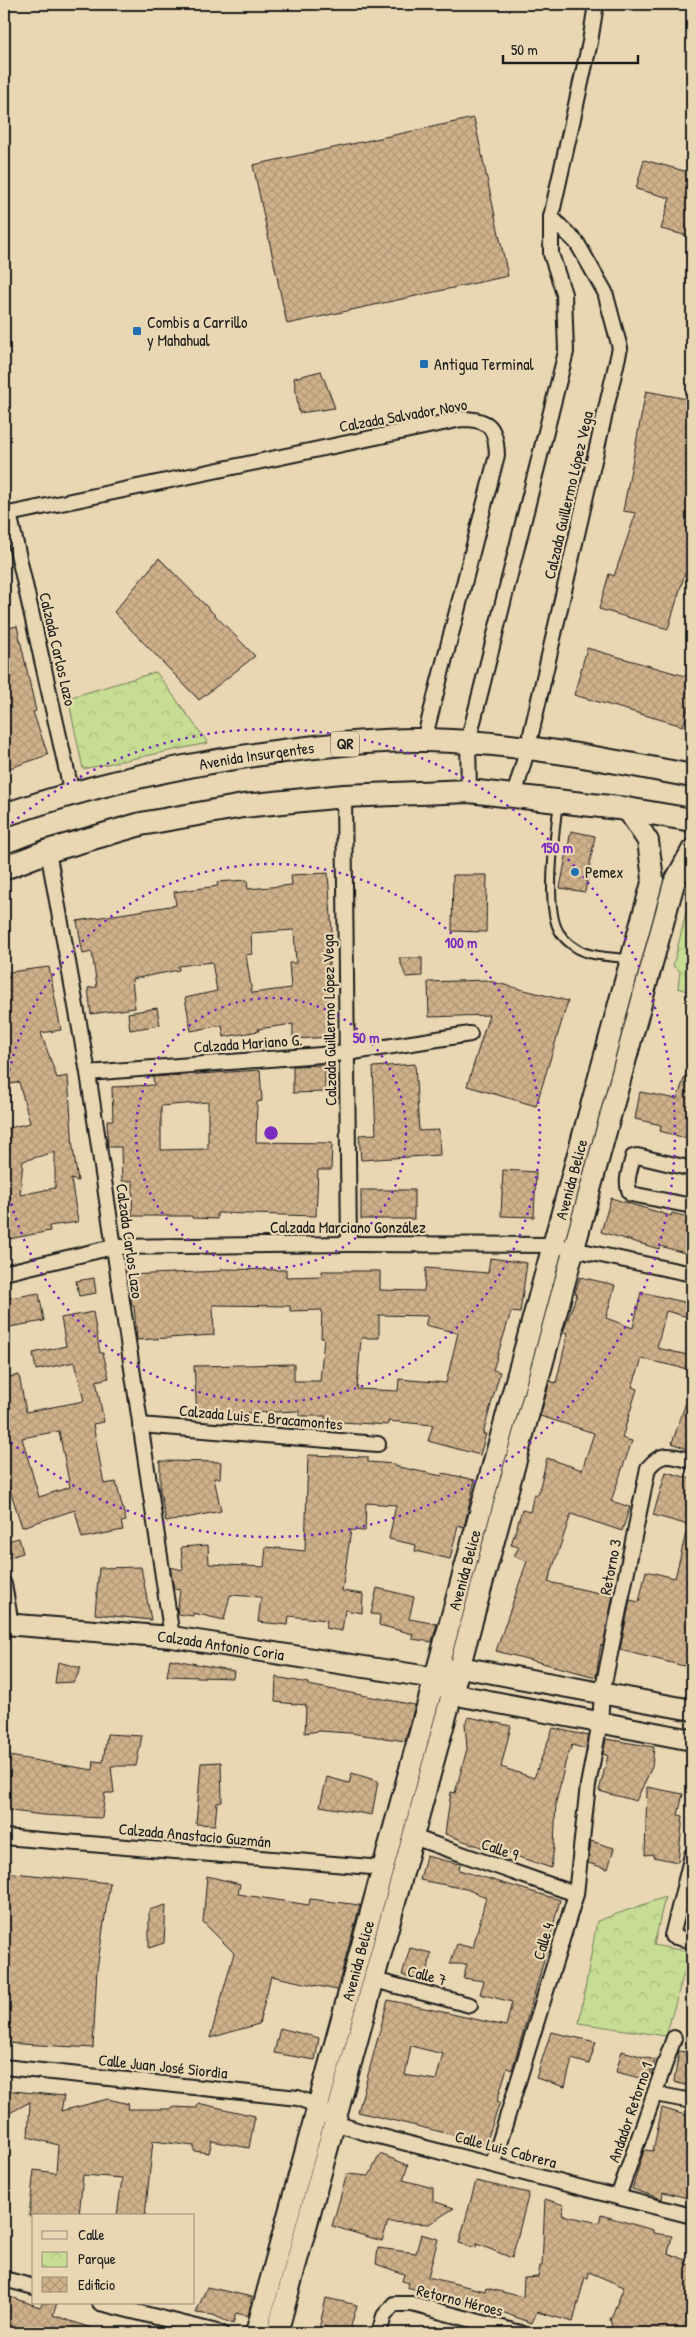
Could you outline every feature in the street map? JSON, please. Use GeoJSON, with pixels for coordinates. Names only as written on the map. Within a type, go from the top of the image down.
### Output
{"type":"FeatureCollection","features":[{"type":"Feature","properties":{"kind":"main road","name":"Avenida Insurgentes"},"geometry":{"type":"LineString","coordinates":[[4,815],[144,774],[218,759],[330,745],[424,740],[528,747],[692,776]]}},
{"type":"Feature","properties":{"kind":"main road"},"geometry":{"type":"LineString","coordinates":[[4,868],[48,851],[140,824],[243,806],[344,796],[469,791],[628,809],[692,820]]}},
{"type":"Feature","properties":{"kind":"main road","name":"Avenida Belice"},"geometry":{"type":"LineString","coordinates":[[256,2333],[653,879],[648,841],[628,809]]}},
{"type":"Feature","properties":{"kind":"main road","name":"Avenida Belice"},"geometry":{"type":"LineString","coordinates":[[277,2333],[674,883],[692,850]]}},
{"type":"Feature","properties":{"kind":"main road","name":"Calzada Antonio Coria"},"geometry":{"type":"LineString","coordinates":[[8,1624],[172,1637],[435,1678]]}},
{"type":"Feature","properties":{"kind":"main road"},"geometry":{"type":"LineString","coordinates":[[692,1710],[460,1666],[435,1678],[452,1694],[692,1740]]}},
{"type":"Feature","properties":{"kind":"street"},"geometry":{"type":"LineString","coordinates":[[469,791],[468,742],[566,352],[564,294],[551,254],[551,217],[586,61],[596,4]]}},
{"type":"Feature","properties":{"kind":"street","name":"Calzada Guillermo López Vega"},"geometry":{"type":"LineString","coordinates":[[514,796],[528,747],[620,348],[605,292],[578,243],[551,217]]}},
{"type":"Feature","properties":{"kind":"street","name":"Calzada Salvador Novo"},"geometry":{"type":"LineString","coordinates":[[6,514],[462,419],[479,419],[491,427],[496,439],[497,455],[424,740]]}},
{"type":"Feature","properties":{"kind":"street","name":"Calzada Carlos Lazo"},"geometry":{"type":"LineString","coordinates":[[6,514],[72,794]]}},
{"type":"Feature","properties":{"kind":"street","name":"Calzada Guillermo López Vega"},"geometry":{"type":"LineString","coordinates":[[344,796],[348,1244]]}},
{"type":"Feature","properties":{"kind":"street","name":"Calzada Carlos Lazo"},"geometry":{"type":"LineString","coordinates":[[48,851],[88,1073],[172,1637]]}},
{"type":"Feature","properties":{"kind":"street","name":"Calzada Mariano G."},"geometry":{"type":"LineString","coordinates":[[88,1073],[346,1053],[470,1034]]}},
{"type":"Feature","properties":{"kind":"street"},"geometry":{"type":"LineString","coordinates":[[692,1169],[637,1156],[633,1157],[628,1188],[631,1194],[692,1206]]}},
{"type":"Feature","properties":{"kind":"street","name":"Calzada Marciano González"},"geometry":{"type":"LineString","coordinates":[[4,1274],[113,1247],[348,1244],[553,1245],[692,1274]]}},
{"type":"Feature","properties":{"kind":"street","name":"Calzada Luis E. Bracamontes"},"geometry":{"type":"LineString","coordinates":[[140,1425],[378,1444]]}},
{"type":"Feature","properties":{"kind":"street","name":"Retorno 3"},"geometry":{"type":"LineString","coordinates":[[600,1723],[602,1693],[648,1468],[656,1458],[669,1455],[692,1461]]}},
{"type":"Feature","properties":{"kind":"street"},"geometry":{"type":"LineString","coordinates":[[4,1584],[8,1624]]}},
{"type":"Feature","properties":{"kind":"street","name":"Calle 4"},"geometry":{"type":"LineString","coordinates":[[493,2163],[576,1894],[588,1785],[600,1723]]}},
{"type":"Feature","properties":{"kind":"street","name":"Calzada Anastacio Guzmán"},"geometry":{"type":"LineString","coordinates":[[4,1837],[382,1868]]}},
{"type":"Feature","properties":{"kind":"street","name":"Calle 9"},"geometry":{"type":"LineString","coordinates":[[413,1837],[576,1894]]}},
{"type":"Feature","properties":{"kind":"street"},"geometry":{"type":"LineString","coordinates":[[692,1855],[672,1936],[692,1941]]}},
{"type":"Feature","properties":{"kind":"street","name":"Calle 7"},"geometry":{"type":"LineString","coordinates":[[374,1980],[470,2005]]}},
{"type":"Feature","properties":{"kind":"street","name":"Andador Retorno 1"},"geometry":{"type":"LineString","coordinates":[[618,2197],[674,2038]]}},
{"type":"Feature","properties":{"kind":"street","name":"Calle Juan José Siordia"},"geometry":{"type":"LineString","coordinates":[[4,2067],[298,2098],[318,2106]]}},
{"type":"Feature","properties":{"kind":"street"},"geometry":{"type":"LineString","coordinates":[[655,2094],[692,2101]]}},
{"type":"Feature","properties":{"kind":"street"},"geometry":{"type":"LineString","coordinates":[[318,2106],[335,2123]]}},
{"type":"Feature","properties":{"kind":"street","name":"Calle Luis Cabrera"},"geometry":{"type":"LineString","coordinates":[[335,2123],[692,2216]]}},
{"type":"Feature","properties":{"kind":"street"},"geometry":{"type":"LineString","coordinates":[[4,2279],[32,2286]]}},
{"type":"Feature","properties":{"kind":"street"},"geometry":{"type":"LineString","coordinates":[[104,2304],[220,2333]]}},
{"type":"Feature","properties":{"kind":"street","name":"Retorno Héroes"},"geometry":{"type":"LineString","coordinates":[[379,2333],[384,2316],[394,2304],[412,2304],[522,2333]]}},
{"type":"Feature","properties":{"kind":"lane"},"geometry":{"type":"LineString","coordinates":[[558,802],[552,872],[553,910],[559,932],[569,942],[584,952],[631,959]]}},
{"type":"Feature","properties":{"kind":"green space"},"geometry":{"type":"Polygon","coordinates":[[[156,672],[208,743],[83,769],[68,698],[156,672]]]}},
{"type":"Feature","properties":{"kind":"green space"},"geometry":{"type":"Polygon","coordinates":[[[692,888],[692,993],[678,988],[680,971],[673,966],[692,888]]]}},
{"type":"Feature","properties":{"kind":"green space"},"geometry":{"type":"Polygon","coordinates":[[[665,1897],[654,1945],[690,1952],[666,2036],[579,2023],[597,1921],[665,1897]]]}},
{"type":"Feature","properties":{"kind":"building"},"geometry":{"type":"Polygon","coordinates":[[[474,118],[508,276],[287,324],[253,165],[474,118]]]}},
{"type":"Feature","properties":{"kind":"building"},"geometry":{"type":"Polygon","coordinates":[[[644,160],[692,173],[692,237],[661,229],[670,198],[636,189],[644,160]]]}},
{"type":"Feature","properties":{"kind":"building"},"geometry":{"type":"Polygon","coordinates":[[[321,371],[335,408],[299,413],[294,378],[321,371]]]}},
{"type":"Feature","properties":{"kind":"building"},"geometry":{"type":"Polygon","coordinates":[[[646,391],[692,400],[692,573],[685,573],[668,629],[599,609],[609,574],[614,576],[636,513],[623,511],[646,391]]]}},
{"type":"Feature","properties":{"kind":"building"},"geometry":{"type":"Polygon","coordinates":[[[159,558],[255,656],[199,700],[114,612],[159,558]]]}},
{"type":"Feature","properties":{"kind":"building"},"geometry":{"type":"Polygon","coordinates":[[[17,626],[36,711],[33,712],[48,755],[4,770],[4,731],[9,730],[4,708],[4,629],[17,626]]]}},
{"type":"Feature","properties":{"kind":"building"},"geometry":{"type":"Polygon","coordinates":[[[587,648],[692,678],[692,695],[683,726],[574,695],[587,648]]]}},
{"type":"Feature","properties":{"kind":"building"},"geometry":{"type":"Polygon","coordinates":[[[571,831],[595,836],[585,892],[560,888],[571,831]]]}},
{"type":"Feature","properties":{"kind":"building"},"geometry":{"type":"Polygon","coordinates":[[[328,873],[333,946],[328,946],[333,1037],[293,1039],[293,1024],[258,1029],[259,1031],[224,1037],[222,1025],[191,1031],[185,998],[217,991],[212,962],[178,966],[179,970],[132,979],[135,1008],[91,1014],[88,988],[97,987],[92,952],[83,954],[77,921],[176,905],[174,892],[218,886],[217,882],[247,880],[248,889],[292,885],[291,875],[328,873]],[[294,930],[251,933],[252,954],[246,955],[252,993],[291,988],[289,963],[296,963],[294,930]]]}},
{"type":"Feature","properties":{"kind":"building"},"geometry":{"type":"Polygon","coordinates":[[[453,875],[487,875],[486,932],[452,931],[453,875]]]}},
{"type":"Feature","properties":{"kind":"building"},"geometry":{"type":"Polygon","coordinates":[[[399,958],[422,958],[422,976],[406,977],[399,958]]]}},
{"type":"Feature","properties":{"kind":"building"},"geometry":{"type":"Polygon","coordinates":[[[49,967],[61,1030],[41,1033],[57,1078],[68,1076],[73,1148],[78,1181],[71,1179],[78,1222],[49,1226],[50,1231],[4,1240],[4,1129],[30,1123],[19,1082],[4,1086],[4,1058],[8,1040],[4,1041],[4,978],[10,977],[9,972],[49,967]],[[55,1152],[23,1161],[20,1195],[55,1188],[55,1152]]]}},
{"type":"Feature","properties":{"kind":"building"},"geometry":{"type":"Polygon","coordinates":[[[485,980],[568,1001],[536,1106],[467,1086],[489,1015],[429,1017],[428,982],[485,980]]]}},
{"type":"Feature","properties":{"kind":"building"},"geometry":{"type":"Polygon","coordinates":[[[157,1008],[160,1025],[130,1030],[128,1013],[157,1008]]]}},
{"type":"Feature","properties":{"kind":"building"},"geometry":{"type":"Polygon","coordinates":[[[690,1062],[692,1063],[692,1140],[660,1131],[661,1125],[635,1119],[640,1092],[677,1099],[690,1062]]]}},
{"type":"Feature","properties":{"kind":"building"},"geometry":{"type":"Polygon","coordinates":[[[415,1064],[419,1131],[439,1130],[440,1155],[361,1160],[359,1135],[376,1134],[373,1067],[415,1064]]]}},
{"type":"Feature","properties":{"kind":"building"},"geometry":{"type":"Polygon","coordinates":[[[325,1065],[325,1092],[293,1093],[293,1066],[325,1065]]]}},
{"type":"Feature","properties":{"kind":"building"},"geometry":{"type":"Polygon","coordinates":[[[260,1070],[262,1101],[257,1102],[256,1142],[332,1143],[331,1170],[318,1170],[316,1216],[217,1213],[217,1219],[192,1218],[192,1216],[132,1216],[133,1181],[122,1181],[121,1147],[108,1147],[107,1120],[113,1120],[112,1087],[154,1085],[153,1077],[260,1070]],[[208,1102],[161,1106],[161,1150],[208,1149],[208,1102]]]}},
{"type":"Feature","properties":{"kind":"building"},"geometry":{"type":"Polygon","coordinates":[[[503,1170],[536,1172],[534,1217],[501,1216],[503,1170]]]}},
{"type":"Feature","properties":{"kind":"building"},"geometry":{"type":"Polygon","coordinates":[[[361,1190],[414,1190],[414,1219],[361,1219],[361,1190]]]}},
{"type":"Feature","properties":{"kind":"building"},"geometry":{"type":"Polygon","coordinates":[[[611,1198],[671,1216],[672,1213],[692,1218],[692,1255],[660,1246],[659,1249],[601,1232],[611,1198]]]}},
{"type":"Feature","properties":{"kind":"building"},"geometry":{"type":"Polygon","coordinates":[[[490,1258],[527,1263],[520,1313],[511,1312],[493,1370],[500,1372],[483,1434],[486,1434],[480,1455],[428,1441],[433,1425],[388,1421],[388,1425],[325,1421],[325,1416],[299,1416],[299,1411],[197,1415],[194,1366],[294,1364],[294,1381],[320,1381],[324,1338],[321,1338],[322,1310],[290,1311],[290,1306],[213,1305],[214,1335],[137,1340],[134,1306],[132,1306],[127,1275],[221,1271],[221,1269],[286,1270],[286,1277],[322,1276],[322,1271],[380,1271],[380,1290],[424,1291],[426,1268],[488,1273],[490,1258]],[[379,1315],[379,1338],[361,1338],[357,1389],[398,1391],[399,1379],[446,1383],[458,1333],[425,1325],[428,1316],[379,1315]]]}},
{"type":"Feature","properties":{"kind":"building"},"geometry":{"type":"Polygon","coordinates":[[[580,1277],[615,1285],[606,1318],[633,1328],[641,1292],[692,1304],[692,1318],[666,1311],[657,1348],[692,1356],[692,1370],[642,1359],[632,1387],[637,1389],[622,1438],[632,1441],[611,1501],[630,1507],[622,1531],[571,1514],[548,1582],[613,1596],[603,1646],[601,1645],[596,1677],[496,1651],[527,1561],[514,1556],[519,1547],[511,1545],[522,1510],[530,1512],[534,1494],[538,1495],[547,1458],[582,1470],[594,1433],[540,1416],[550,1381],[556,1383],[568,1333],[563,1332],[577,1294],[575,1293],[580,1277]]]}},
{"type":"Feature","properties":{"kind":"building"},"geometry":{"type":"Polygon","coordinates":[[[94,1278],[96,1293],[79,1296],[76,1281],[94,1278]]]}},
{"type":"Feature","properties":{"kind":"building"},"geometry":{"type":"Polygon","coordinates":[[[39,1293],[44,1321],[4,1328],[4,1299],[39,1293]]]}},
{"type":"Feature","properties":{"kind":"building"},"geometry":{"type":"Polygon","coordinates":[[[93,1312],[100,1353],[103,1353],[109,1378],[96,1381],[104,1422],[93,1424],[104,1484],[116,1482],[126,1521],[121,1522],[123,1530],[82,1538],[75,1510],[22,1527],[9,1487],[4,1488],[4,1378],[19,1375],[26,1412],[84,1401],[75,1362],[36,1370],[33,1353],[66,1346],[61,1318],[93,1312]],[[59,1431],[22,1438],[39,1497],[70,1487],[59,1431]]]}},
{"type":"Feature","properties":{"kind":"building"},"geometry":{"type":"Polygon","coordinates":[[[690,1391],[692,1391],[692,1451],[672,1443],[690,1391]]]}},
{"type":"Feature","properties":{"kind":"building"},"geometry":{"type":"Polygon","coordinates":[[[308,1455],[368,1457],[368,1462],[395,1464],[394,1466],[442,1476],[443,1473],[475,1480],[464,1527],[458,1525],[450,1559],[415,1551],[416,1545],[389,1539],[396,1505],[366,1503],[365,1531],[351,1530],[342,1591],[363,1594],[362,1613],[345,1610],[342,1631],[325,1628],[327,1620],[289,1616],[288,1625],[258,1622],[261,1597],[230,1595],[224,1620],[193,1613],[193,1616],[177,1614],[180,1590],[174,1589],[170,1567],[183,1570],[181,1547],[208,1545],[209,1564],[264,1567],[266,1547],[305,1551],[308,1455]]]}},
{"type":"Feature","properties":{"kind":"building"},"geometry":{"type":"Polygon","coordinates":[[[160,1461],[221,1462],[220,1478],[214,1478],[221,1511],[166,1522],[160,1491],[160,1461]]]}},
{"type":"Feature","properties":{"kind":"building"},"geometry":{"type":"Polygon","coordinates":[[[666,1472],[692,1479],[692,1526],[653,1515],[666,1472]]]}},
{"type":"Feature","properties":{"kind":"building"},"geometry":{"type":"Polygon","coordinates":[[[687,1529],[692,1530],[692,1668],[620,1650],[630,1600],[639,1602],[646,1571],[675,1578],[687,1529]]]}},
{"type":"Feature","properties":{"kind":"building"},"geometry":{"type":"Polygon","coordinates":[[[19,1538],[23,1553],[4,1559],[4,1542],[19,1538]]]}},
{"type":"Feature","properties":{"kind":"building"},"geometry":{"type":"Polygon","coordinates":[[[141,1567],[151,1620],[95,1614],[99,1568],[141,1567]]]}},
{"type":"Feature","properties":{"kind":"building"},"geometry":{"type":"Polygon","coordinates":[[[377,1588],[414,1597],[409,1619],[437,1624],[432,1642],[412,1639],[413,1634],[379,1625],[380,1615],[371,1614],[377,1588]]]}},
{"type":"Feature","properties":{"kind":"building"},"geometry":{"type":"Polygon","coordinates":[[[170,1659],[234,1671],[233,1678],[167,1676],[170,1659]]]}},
{"type":"Feature","properties":{"kind":"building"},"geometry":{"type":"Polygon","coordinates":[[[58,1662],[81,1668],[74,1682],[55,1683],[58,1662]]]}},
{"type":"Feature","properties":{"kind":"building"},"geometry":{"type":"Polygon","coordinates":[[[276,1677],[308,1683],[308,1685],[415,1705],[405,1741],[350,1733],[319,1731],[305,1733],[306,1705],[275,1702],[276,1677]]]}},
{"type":"Feature","properties":{"kind":"building"},"geometry":{"type":"Polygon","coordinates":[[[469,1717],[511,1726],[501,1767],[534,1778],[553,1728],[589,1736],[586,1749],[572,1745],[566,1760],[556,1802],[551,1868],[498,1850],[497,1853],[445,1834],[451,1792],[455,1793],[467,1749],[465,1723],[469,1717]]]}},
{"type":"Feature","properties":{"kind":"building"},"geometry":{"type":"Polygon","coordinates":[[[107,1734],[142,1736],[136,1766],[111,1766],[114,1793],[105,1793],[102,1818],[43,1815],[4,1810],[9,1756],[93,1770],[94,1761],[103,1762],[107,1734]]]}},
{"type":"Feature","properties":{"kind":"building"},"geometry":{"type":"Polygon","coordinates":[[[606,1739],[654,1747],[652,1767],[636,1801],[599,1791],[608,1756],[603,1754],[606,1739]]]}},
{"type":"Feature","properties":{"kind":"building"},"geometry":{"type":"Polygon","coordinates":[[[221,1762],[222,1802],[217,1803],[215,1825],[196,1824],[201,1763],[221,1762]]]}},
{"type":"Feature","properties":{"kind":"building"},"geometry":{"type":"Polygon","coordinates":[[[352,1773],[378,1781],[372,1815],[320,1806],[327,1777],[349,1783],[352,1773]]]}},
{"type":"Feature","properties":{"kind":"building"},"geometry":{"type":"Polygon","coordinates":[[[647,1787],[683,1794],[678,1815],[683,1816],[678,1862],[653,1857],[653,1854],[645,1855],[647,1787]]]}},
{"type":"Feature","properties":{"kind":"building"},"geometry":{"type":"Polygon","coordinates":[[[591,1841],[614,1848],[608,1869],[588,1863],[591,1841]]]}},
{"type":"Feature","properties":{"kind":"building"},"geometry":{"type":"Polygon","coordinates":[[[426,1856],[460,1864],[459,1870],[560,1900],[512,2070],[507,2068],[497,2101],[500,2102],[485,2146],[458,2139],[458,2136],[358,2112],[388,2000],[506,2026],[512,2002],[480,1994],[484,1981],[463,1978],[467,1964],[450,1964],[457,1944],[473,1948],[486,1897],[466,1889],[420,1880],[426,1856]],[[411,2046],[405,2075],[436,2080],[443,2054],[411,2046]]]}},
{"type":"Feature","properties":{"kind":"building"},"geometry":{"type":"Polygon","coordinates":[[[4,1872],[110,1883],[97,1969],[93,2048],[4,2043],[4,1872]]]}},
{"type":"Feature","properties":{"kind":"building"},"geometry":{"type":"Polygon","coordinates":[[[207,1876],[240,1884],[238,1894],[309,1905],[310,1899],[360,1905],[337,1990],[271,1976],[259,2024],[210,2038],[234,1953],[203,1922],[207,1876]]]}},
{"type":"Feature","properties":{"kind":"building"},"geometry":{"type":"Polygon","coordinates":[[[166,1905],[164,1943],[149,1948],[149,1910],[166,1905]]]}},
{"type":"Feature","properties":{"kind":"building"},"geometry":{"type":"Polygon","coordinates":[[[410,1948],[431,1953],[426,1981],[402,1975],[410,1948]]]}},
{"type":"Feature","properties":{"kind":"building"},"geometry":{"type":"Polygon","coordinates":[[[280,2028],[319,2038],[315,2060],[274,2053],[280,2028]]]}},
{"type":"Feature","properties":{"kind":"building"},"geometry":{"type":"Polygon","coordinates":[[[551,2032],[596,2042],[589,2064],[572,2059],[565,2087],[536,2078],[551,2032]]]}},
{"type":"Feature","properties":{"kind":"building"},"geometry":{"type":"Polygon","coordinates":[[[622,2051],[655,2060],[648,2080],[616,2072],[622,2051]]]}},
{"type":"Feature","properties":{"kind":"building"},"geometry":{"type":"Polygon","coordinates":[[[679,2051],[692,2053],[692,2087],[674,2082],[679,2051]]]}},
{"type":"Feature","properties":{"kind":"building"},"geometry":{"type":"Polygon","coordinates":[[[4,2090],[64,2096],[61,2111],[108,2099],[129,2104],[128,2109],[197,2108],[198,2103],[255,2116],[249,2148],[212,2141],[209,2153],[194,2151],[194,2146],[153,2141],[145,2214],[117,2214],[122,2178],[83,2175],[79,2214],[32,2214],[32,2216],[29,2216],[34,2170],[56,2173],[58,2145],[28,2137],[30,2102],[4,2116],[4,2090]]]}},
{"type":"Feature","properties":{"kind":"building"},"geometry":{"type":"Polygon","coordinates":[[[662,2108],[692,2117],[692,2199],[663,2192],[662,2199],[632,2189],[644,2150],[653,2151],[662,2108]]]}},
{"type":"Feature","properties":{"kind":"building"},"geometry":{"type":"Polygon","coordinates":[[[380,2154],[408,2165],[403,2180],[433,2188],[433,2201],[454,2208],[429,2224],[388,2222],[382,2241],[332,2226],[347,2174],[369,2176],[380,2154]]]}},
{"type":"Feature","properties":{"kind":"building"},"geometry":{"type":"Polygon","coordinates":[[[476,2181],[529,2193],[512,2258],[477,2244],[476,2248],[459,2243],[476,2181]]]}},
{"type":"Feature","properties":{"kind":"building"},"geometry":{"type":"Polygon","coordinates":[[[545,2199],[564,2205],[562,2215],[599,2223],[601,2215],[653,2230],[653,2233],[672,2236],[668,2253],[685,2260],[685,2263],[692,2266],[692,2333],[614,2333],[610,2320],[624,2287],[589,2272],[588,2278],[585,2277],[573,2322],[537,2312],[532,2323],[499,2311],[498,2316],[422,2288],[421,2291],[407,2287],[408,2283],[402,2281],[404,2274],[376,2264],[378,2248],[416,2253],[421,2234],[438,2239],[428,2277],[485,2291],[486,2288],[523,2297],[524,2278],[538,2277],[540,2266],[542,2266],[545,2199]]]}},
{"type":"Feature","properties":{"kind":"building"},"geometry":{"type":"Polygon","coordinates":[[[207,2287],[252,2297],[248,2316],[236,2313],[233,2324],[213,2315],[196,2313],[207,2287]]]}},
{"type":"Feature","properties":{"kind":"building"},"geometry":{"type":"Polygon","coordinates":[[[4,2295],[40,2307],[42,2304],[57,2304],[53,2315],[100,2331],[99,2333],[4,2333],[4,2295]]]}},
{"type":"Feature","properties":{"kind":"building"},"geometry":{"type":"Polygon","coordinates":[[[326,2298],[357,2305],[349,2333],[335,2333],[319,2329],[326,2298]]]}},
{"type":"Feature","properties":{"kind":"place","name":"Combis a Carrillo y Mahahual"},"geometry":{"type":"Point","coordinates":[137,331]}},
{"type":"Feature","properties":{"kind":"place","name":"Antigua Terminal"},"geometry":{"type":"Point","coordinates":[424,364]}},
{"type":"Feature","properties":{"kind":"place","name":"Pemex"},"geometry":{"type":"Point","coordinates":[575,872]}}]}
